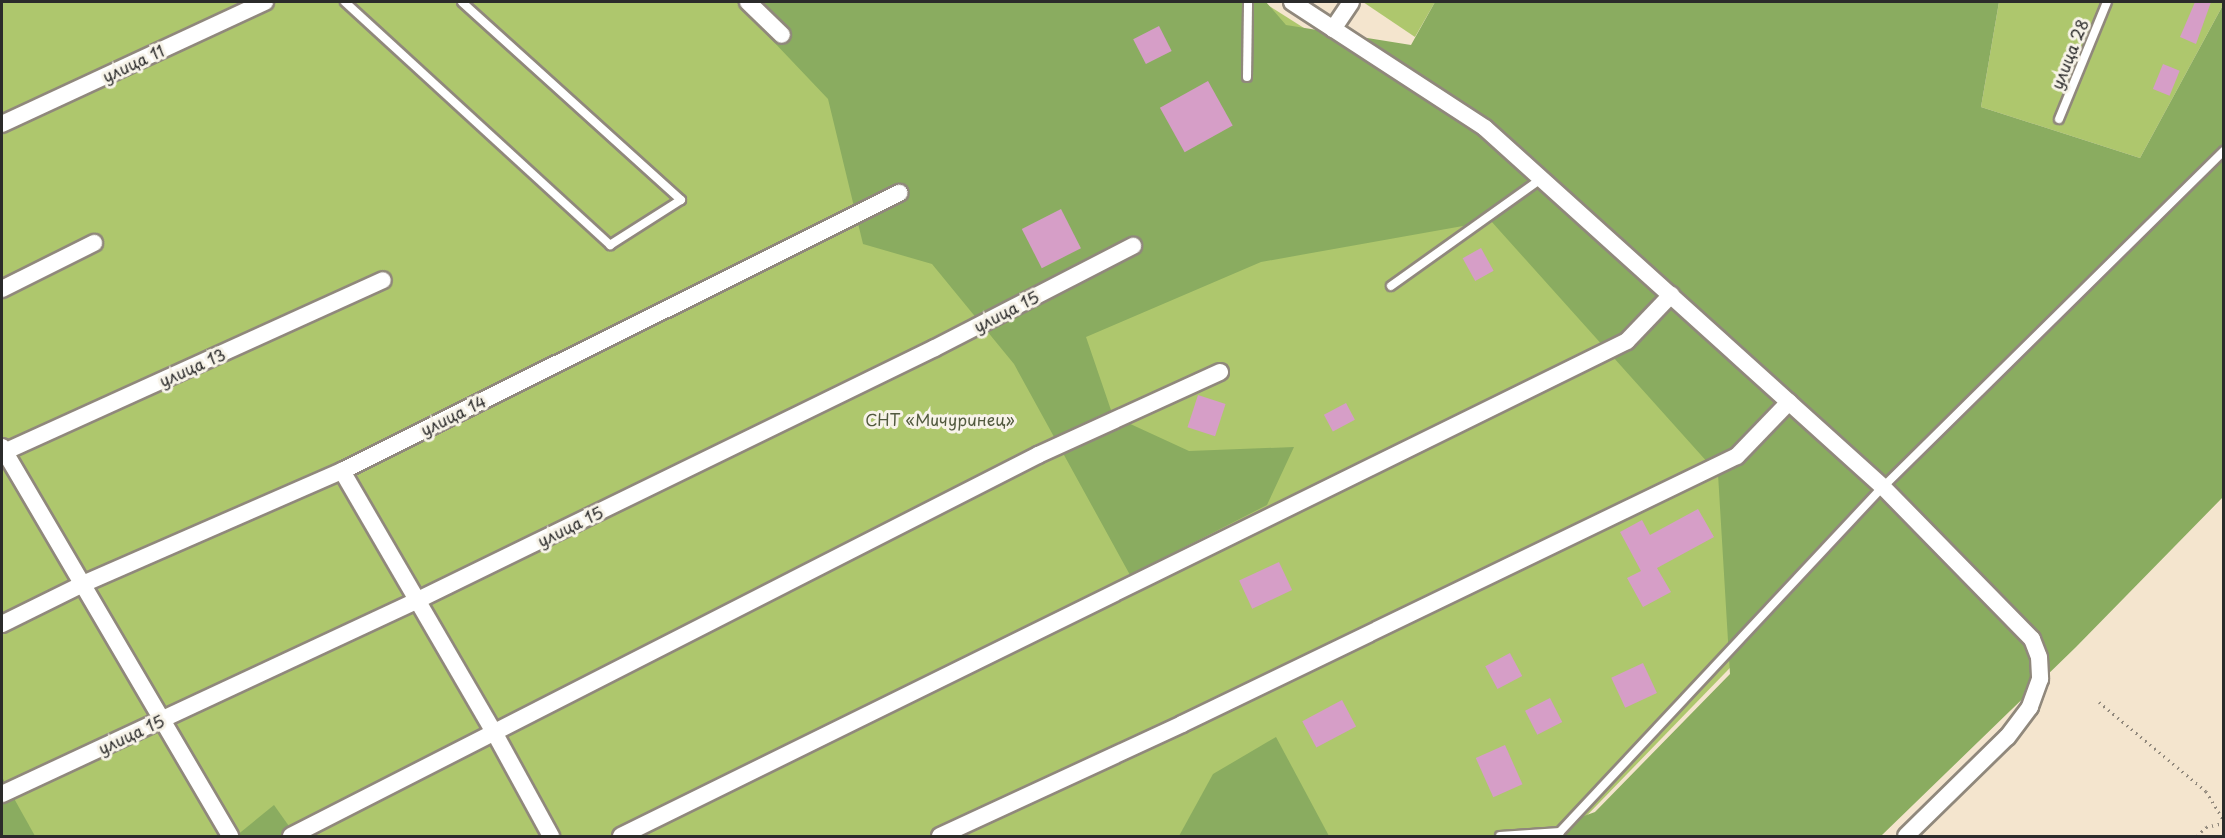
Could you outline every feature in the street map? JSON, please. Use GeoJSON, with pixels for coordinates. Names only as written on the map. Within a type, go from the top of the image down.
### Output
{"type":"FeatureCollection","features":[{"type":"Feature","properties":{"kind":"street","name":"улица 11"},"geometry":{"type":"LineString","coordinates":[[2,124],[265,2]]}},
{"type":"Feature","properties":{"kind":"street"},"geometry":{"type":"LineString","coordinates":[[748,2],[782,35]]}},
{"type":"Feature","properties":{"kind":"street"},"geometry":{"type":"LineString","coordinates":[[1292,2],[1485,128],[1883,487],[2032,639],[2039,657],[2040,679],[2030,706],[2007,737],[1906,837]]}},
{"type":"Feature","properties":{"kind":"street"},"geometry":{"type":"LineString","coordinates":[[1333,29],[1350,2]]}},
{"type":"Feature","properties":{"kind":"street","name":"улица 14"},"geometry":{"type":"LineString","coordinates":[[2,624],[83,584],[342,471],[900,193]]}},
{"type":"Feature","properties":{"kind":"street"},"geometry":{"type":"LineString","coordinates":[[2,289],[94,243]]}},
{"type":"Feature","properties":{"kind":"street","name":"улица 15"},"geometry":{"type":"LineString","coordinates":[[2,794],[418,600],[935,348],[1133,246]]}},
{"type":"Feature","properties":{"kind":"street","name":"улица 13"},"geometry":{"type":"LineString","coordinates":[[2,451],[383,280]]}},
{"type":"Feature","properties":{"kind":"street"},"geometry":{"type":"LineString","coordinates":[[621,837],[1627,341],[1671,295]]}},
{"type":"Feature","properties":{"kind":"street"},"geometry":{"type":"LineString","coordinates":[[291,837],[1038,455],[1220,372]]}},
{"type":"Feature","properties":{"kind":"street"},"geometry":{"type":"LineString","coordinates":[[940,837],[1182,724],[1737,456],[1789,402]]}},
{"type":"Feature","properties":{"kind":"street"},"geometry":{"type":"LineString","coordinates":[[2,451],[83,584],[230,837]]}},
{"type":"Feature","properties":{"kind":"street"},"geometry":{"type":"LineString","coordinates":[[342,471],[495,732],[551,837]]}},
{"type":"Feature","properties":{"kind":"lane"},"geometry":{"type":"LineString","coordinates":[[345,2],[610,244],[681,200],[462,2]]}},
{"type":"Feature","properties":{"kind":"lane"},"geometry":{"type":"LineString","coordinates":[[1247,77],[1248,2]]}},
{"type":"Feature","properties":{"kind":"lane","name":"улица 28"},"geometry":{"type":"LineString","coordinates":[[2059,119],[2107,2]]}},
{"type":"Feature","properties":{"kind":"lane"},"geometry":{"type":"LineString","coordinates":[[1500,837],[1558,834],[1883,487],[2223,151]]}},
{"type":"Feature","properties":{"kind":"lane"},"geometry":{"type":"LineString","coordinates":[[1391,286],[1541,178]]}},
{"type":"Feature","properties":{"kind":"path"},"geometry":{"type":"LineString","coordinates":[[2099,702],[2205,791],[2223,822],[2206,827],[2197,837]]}},
{"type":"Feature","properties":{"kind":"green space","name":"СНТ «Мичуринец»"},"geometry":{"type":"Polygon","coordinates":[[[2,2],[1263,2],[1432,109],[1879,514],[1567,836],[2,836],[2,2]]]}},
{"type":"Feature","properties":{"kind":"green space"},"geometry":{"type":"Polygon","coordinates":[[[736,2],[1266,2],[1286,25],[1411,45],[1435,2],[1999,2],[1981,107],[2140,158],[2223,5],[2223,497],[2076,647],[1881,836],[1529,836],[1595,812],[1730,674],[1718,474],[1491,221],[1261,262],[1086,337],[1113,416],[1189,451],[1294,447],[1267,505],[1130,575],[1014,364],[932,264],[863,244],[828,99],[736,2]]]}},
{"type":"Feature","properties":{"kind":"green space"},"geometry":{"type":"Polygon","coordinates":[[[1363,2],[1435,2],[1415,37],[1363,2]]]}},
{"type":"Feature","properties":{"kind":"green space"},"geometry":{"type":"Polygon","coordinates":[[[1999,2],[2223,2],[2223,5],[2140,158],[1981,107],[1999,2]]]}},
{"type":"Feature","properties":{"kind":"green space"},"geometry":{"type":"Polygon","coordinates":[[[1276,737],[1329,836],[1179,836],[1213,774],[1276,737]]]}},
{"type":"Feature","properties":{"kind":"green space"},"geometry":{"type":"Polygon","coordinates":[[[2,777],[35,836],[2,836],[2,777]]]}},
{"type":"Feature","properties":{"kind":"green space"},"geometry":{"type":"Polygon","coordinates":[[[274,805],[296,836],[236,836],[274,805]]]}},
{"type":"Feature","properties":{"kind":"building"},"geometry":{"type":"Polygon","coordinates":[[[2195,2],[2211,2],[2196,44],[2180,37],[2195,2]]]}},
{"type":"Feature","properties":{"kind":"building"},"geometry":{"type":"Polygon","coordinates":[[[1159,26],[1172,51],[1146,64],[1133,39],[1159,26]]]}},
{"type":"Feature","properties":{"kind":"building"},"geometry":{"type":"Polygon","coordinates":[[[2163,64],[2180,71],[2170,96],[2153,89],[2163,64]]]}},
{"type":"Feature","properties":{"kind":"building"},"geometry":{"type":"Polygon","coordinates":[[[1208,81],[1233,126],[1185,152],[1160,108],[1208,81]]]}},
{"type":"Feature","properties":{"kind":"building"},"geometry":{"type":"Polygon","coordinates":[[[1061,209],[1081,248],[1042,268],[1022,229],[1061,209]]]}},
{"type":"Feature","properties":{"kind":"building"},"geometry":{"type":"Polygon","coordinates":[[[1481,248],[1494,271],[1475,281],[1463,258],[1481,248]]]}},
{"type":"Feature","properties":{"kind":"building"},"geometry":{"type":"Polygon","coordinates":[[[1198,395],[1226,404],[1215,436],[1187,427],[1198,395]]]}},
{"type":"Feature","properties":{"kind":"building"},"geometry":{"type":"Polygon","coordinates":[[[1346,403],[1355,420],[1333,432],[1324,415],[1346,403]]]}},
{"type":"Feature","properties":{"kind":"building"},"geometry":{"type":"Polygon","coordinates":[[[1698,509],[1714,537],[1657,568],[1671,592],[1643,607],[1627,578],[1641,571],[1620,532],[1642,520],[1650,535],[1698,509]]]}},
{"type":"Feature","properties":{"kind":"building"},"geometry":{"type":"Polygon","coordinates":[[[1279,562],[1292,590],[1252,609],[1239,581],[1279,562]]]}},
{"type":"Feature","properties":{"kind":"building"},"geometry":{"type":"Polygon","coordinates":[[[1510,653],[1522,676],[1497,689],[1485,666],[1510,653]]]}},
{"type":"Feature","properties":{"kind":"building"},"geometry":{"type":"Polygon","coordinates":[[[1643,663],[1657,693],[1625,708],[1611,678],[1643,663]]]}},
{"type":"Feature","properties":{"kind":"building"},"geometry":{"type":"Polygon","coordinates":[[[1550,698],[1562,722],[1537,735],[1525,711],[1550,698]]]}},
{"type":"Feature","properties":{"kind":"building"},"geometry":{"type":"Polygon","coordinates":[[[1342,700],[1356,726],[1316,748],[1302,721],[1342,700]]]}},
{"type":"Feature","properties":{"kind":"building"},"geometry":{"type":"Polygon","coordinates":[[[1505,745],[1522,784],[1493,797],[1476,758],[1505,745]]]}}]}
